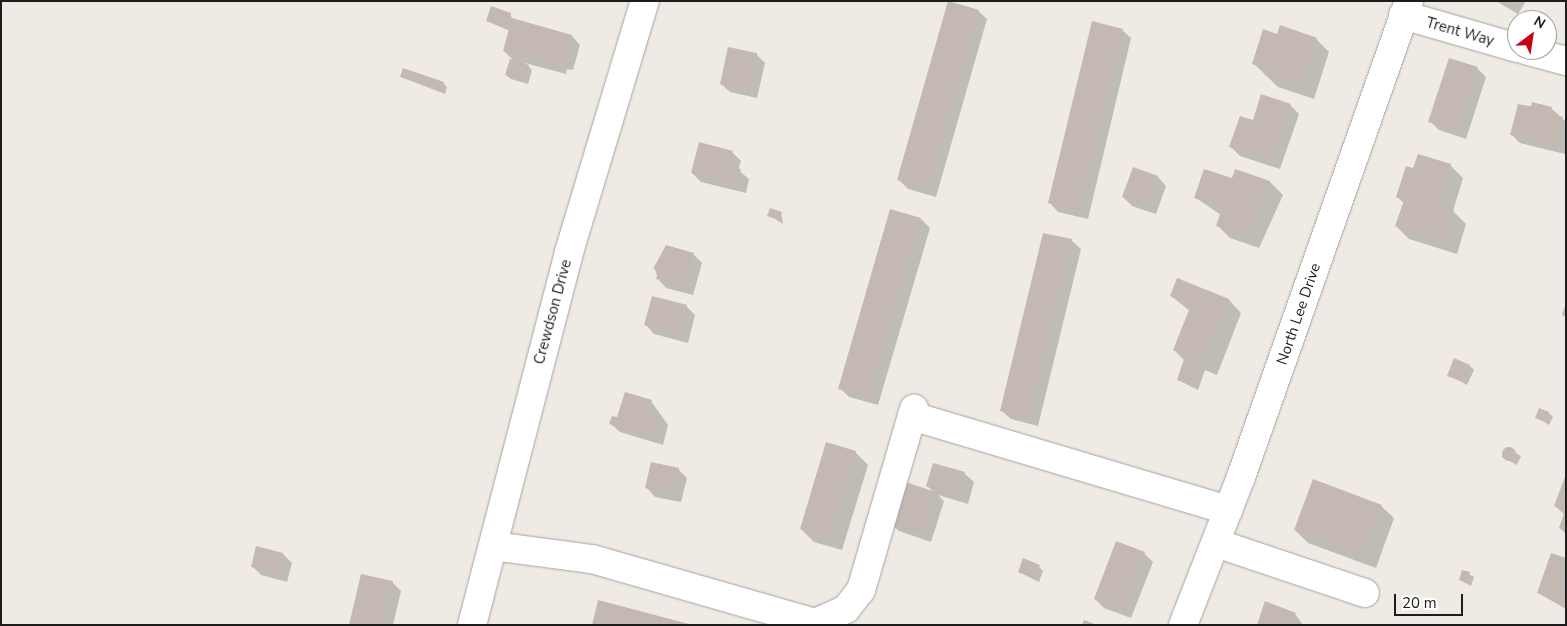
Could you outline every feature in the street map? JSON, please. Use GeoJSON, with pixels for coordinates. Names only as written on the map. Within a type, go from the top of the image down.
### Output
{"type":"FeatureCollection","features":[{"type":"Feature","properties":{"kind":"street","name":"Crewdson Drive"},"geometry":{"type":"LineString","coordinates":[[472,625],[569,252],[645,1]]}},
{"type":"Feature","properties":{"kind":"street","name":"Trent Way"},"geometry":{"type":"LineString","coordinates":[[1406,8],[1507,44]]}},
{"type":"Feature","properties":{"kind":"street","name":"North Lee Drive"},"geometry":{"type":"LineString","coordinates":[[1183,625],[1228,510],[1406,8]]}},
{"type":"Feature","properties":{"kind":"street"},"geometry":{"type":"LineString","coordinates":[[492,546],[592,559],[815,623],[846,608],[860,590],[913,412],[1228,510]]}},
{"type":"Feature","properties":{"kind":"street"},"geometry":{"type":"LineString","coordinates":[[1216,543],[1365,593]]}},
{"type":"Feature","properties":{"kind":"building"},"geometry":{"type":"Polygon","coordinates":[[[948,1],[979,10],[928,189],[897,180],[948,1]]]}},
{"type":"Feature","properties":{"kind":"building"},"geometry":{"type":"Polygon","coordinates":[[[491,6],[511,13],[506,28],[486,21],[491,6]]]}},
{"type":"Feature","properties":{"kind":"building"},"geometry":{"type":"Polygon","coordinates":[[[512,18],[572,35],[565,62],[558,61],[557,66],[503,51],[512,18]]]}},
{"type":"Feature","properties":{"kind":"building"},"geometry":{"type":"Polygon","coordinates":[[[1092,21],[1123,29],[1080,211],[1048,203],[1092,21]]]}},
{"type":"Feature","properties":{"kind":"building"},"geometry":{"type":"Polygon","coordinates":[[[1280,25],[1317,38],[1301,87],[1264,74],[1266,68],[1252,64],[1263,29],[1277,34],[1280,25]]]}},
{"type":"Feature","properties":{"kind":"building"},"geometry":{"type":"Polygon","coordinates":[[[728,47],[757,53],[749,90],[720,84],[728,47]]]}},
{"type":"Feature","properties":{"kind":"building"},"geometry":{"type":"Polygon","coordinates":[[[1449,58],[1478,67],[1457,131],[1428,122],[1449,58]]]}},
{"type":"Feature","properties":{"kind":"building"},"geometry":{"type":"Polygon","coordinates":[[[510,59],[529,65],[524,81],[505,75],[510,59]]]}},
{"type":"Feature","properties":{"kind":"building"},"geometry":{"type":"Polygon","coordinates":[[[403,68],[444,82],[441,90],[400,77],[403,68]]]}},
{"type":"Feature","properties":{"kind":"building"},"geometry":{"type":"Polygon","coordinates":[[[1261,94],[1291,104],[1271,161],[1229,147],[1240,116],[1253,120],[1261,94]]]}},
{"type":"Feature","properties":{"kind":"building"},"geometry":{"type":"Polygon","coordinates":[[[1532,102],[1552,107],[1550,114],[1563,117],[1556,146],[1510,135],[1518,104],[1531,107],[1532,102]]]}},
{"type":"Feature","properties":{"kind":"building"},"geometry":{"type":"Polygon","coordinates":[[[699,142],[733,151],[729,166],[741,169],[737,185],[691,173],[699,142]]]}},
{"type":"Feature","properties":{"kind":"building"},"geometry":{"type":"Polygon","coordinates":[[[1418,154],[1451,164],[1438,205],[1454,210],[1444,242],[1395,226],[1404,200],[1396,197],[1406,166],[1413,168],[1418,154]]]}},
{"type":"Feature","properties":{"kind":"building"},"geometry":{"type":"Polygon","coordinates":[[[1133,167],[1158,176],[1147,206],[1122,197],[1133,167]]]}},
{"type":"Feature","properties":{"kind":"building"},"geometry":{"type":"Polygon","coordinates":[[[1204,169],[1232,178],[1235,169],[1270,181],[1247,236],[1216,226],[1222,208],[1194,198],[1204,169]]]}},
{"type":"Feature","properties":{"kind":"building"},"geometry":{"type":"Polygon","coordinates":[[[770,208],[782,212],[779,220],[767,216],[770,208]]]}},
{"type":"Feature","properties":{"kind":"building"},"geometry":{"type":"Polygon","coordinates":[[[890,209],[921,218],[870,397],[838,389],[890,209]]]}},
{"type":"Feature","properties":{"kind":"building"},"geometry":{"type":"Polygon","coordinates":[[[1043,233],[1072,239],[1029,418],[1000,411],[1043,233]]]}},
{"type":"Feature","properties":{"kind":"building"},"geometry":{"type":"Polygon","coordinates":[[[666,245],[694,253],[684,287],[656,279],[659,270],[653,269],[666,245]]]}},
{"type":"Feature","properties":{"kind":"building"},"geometry":{"type":"Polygon","coordinates":[[[1177,278],[1229,299],[1204,363],[1173,350],[1191,305],[1170,296],[1177,278]]]}},
{"type":"Feature","properties":{"kind":"building"},"geometry":{"type":"Polygon","coordinates":[[[652,296],[687,305],[680,335],[644,325],[652,296]]]}},
{"type":"Feature","properties":{"kind":"building"},"geometry":{"type":"Polygon","coordinates":[[[1454,358],[1470,365],[1463,382],[1447,376],[1454,358]]]}},
{"type":"Feature","properties":{"kind":"building"},"geometry":{"type":"Polygon","coordinates":[[[1184,359],[1201,365],[1194,386],[1177,380],[1184,359]]]}},
{"type":"Feature","properties":{"kind":"building"},"geometry":{"type":"Polygon","coordinates":[[[625,392],[652,400],[648,412],[660,415],[654,437],[609,424],[612,416],[617,417],[625,392]]]}},
{"type":"Feature","properties":{"kind":"building"},"geometry":{"type":"Polygon","coordinates":[[[1539,408],[1549,412],[1545,422],[1535,418],[1539,408]]]}},
{"type":"Feature","properties":{"kind":"building"},"geometry":{"type":"Polygon","coordinates":[[[826,442],[856,451],[830,538],[800,529],[826,442]]]}},
{"type":"Feature","properties":{"kind":"building"},"geometry":{"type":"Polygon","coordinates":[[[1506,447],[1512,447],[1516,454],[1512,461],[1506,461],[1502,457],[1502,451],[1506,447]]]}},
{"type":"Feature","properties":{"kind":"building"},"geometry":{"type":"Polygon","coordinates":[[[651,462],[679,468],[673,494],[645,488],[651,462]]]}},
{"type":"Feature","properties":{"kind":"building"},"geometry":{"type":"Polygon","coordinates":[[[933,463],[965,472],[959,496],[926,486],[933,463]]]}},
{"type":"Feature","properties":{"kind":"building"},"geometry":{"type":"Polygon","coordinates":[[[1566,474],[1566,531],[1559,528],[1565,510],[1554,506],[1566,474]]]}},
{"type":"Feature","properties":{"kind":"building"},"geometry":{"type":"Polygon","coordinates":[[[1313,479],[1382,505],[1363,556],[1294,530],[1313,479]]]}},
{"type":"Feature","properties":{"kind":"building"},"geometry":{"type":"Polygon","coordinates":[[[902,481],[936,492],[923,534],[889,523],[902,481]]]}},
{"type":"Feature","properties":{"kind":"building"},"geometry":{"type":"Polygon","coordinates":[[[1116,541],[1145,552],[1122,610],[1094,599],[1116,541]]]}},
{"type":"Feature","properties":{"kind":"building"},"geometry":{"type":"Polygon","coordinates":[[[256,546],[283,553],[278,574],[251,567],[256,546]]]}},
{"type":"Feature","properties":{"kind":"building"},"geometry":{"type":"Polygon","coordinates":[[[1551,553],[1566,558],[1564,603],[1537,593],[1551,553]]]}},
{"type":"Feature","properties":{"kind":"building"},"geometry":{"type":"Polygon","coordinates":[[[1023,558],[1040,565],[1035,579],[1018,572],[1023,558]]]}},
{"type":"Feature","properties":{"kind":"building"},"geometry":{"type":"Polygon","coordinates":[[[1462,570],[1470,572],[1467,583],[1459,580],[1462,570]]]}},
{"type":"Feature","properties":{"kind":"building"},"geometry":{"type":"Polygon","coordinates":[[[361,574],[393,581],[382,625],[349,625],[361,574]]]}},
{"type":"Feature","properties":{"kind":"building"},"geometry":{"type":"Polygon","coordinates":[[[598,600],[689,624],[689,625],[592,625],[598,600]]]}},
{"type":"Feature","properties":{"kind":"building"},"geometry":{"type":"Polygon","coordinates":[[[1265,601],[1296,613],[1291,625],[1257,625],[1265,601]]]}},
{"type":"Feature","properties":{"kind":"building"},"geometry":{"type":"Polygon","coordinates":[[[1084,620],[1097,625],[1082,625],[1084,620]]]}}]}
